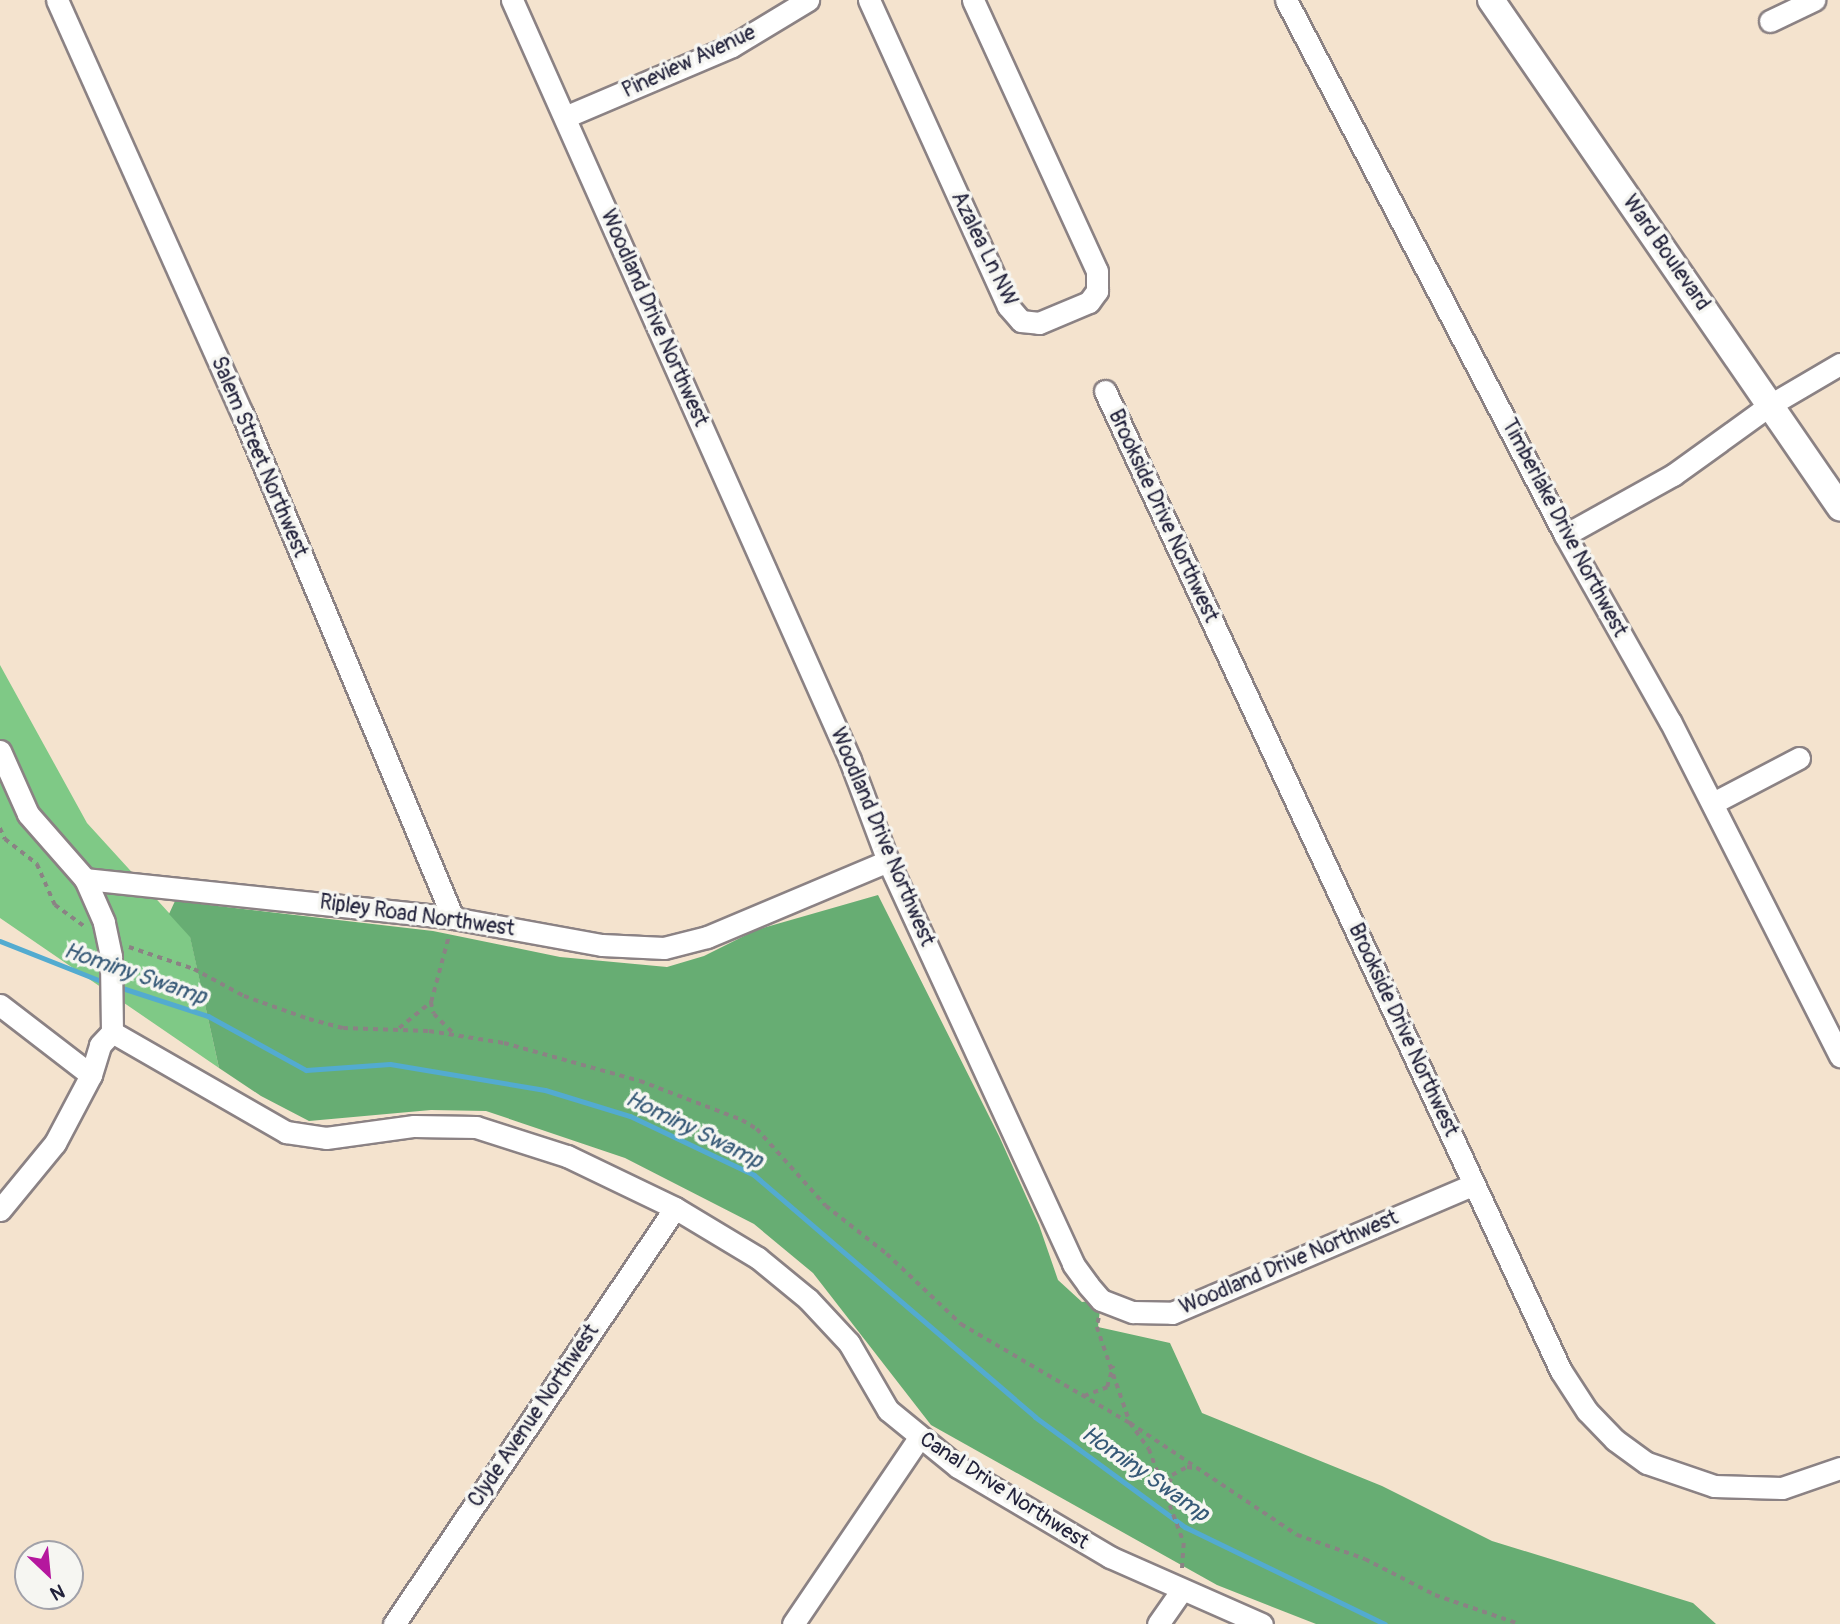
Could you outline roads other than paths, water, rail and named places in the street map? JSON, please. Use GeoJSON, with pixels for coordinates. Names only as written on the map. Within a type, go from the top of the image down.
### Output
{"type":"FeatureCollection","features":[{"type":"Feature","properties":{"kind":"main road","name":"Ward Boulevard"},"geometry":{"type":"LineString","coordinates":[[1491,0],[1840,507]]}},
{"type":"Feature","properties":{"kind":"street","name":"Salem Street Northwest"},"geometry":{"type":"LineString","coordinates":[[57,0],[242,413],[453,918]]}},
{"type":"Feature","properties":{"kind":"street","name":"Woodland Drive Northwest"},"geometry":{"type":"LineString","coordinates":[[512,0],[850,760],[888,861],[1073,1264],[1101,1300],[1133,1312],[1172,1313],[1474,1184]]}},
{"type":"Feature","properties":{"kind":"street","name":"Pineview Avenue"},"geometry":{"type":"LineString","coordinates":[[565,117],[733,46],[808,0]]}},
{"type":"Feature","properties":{"kind":"street","name":"Azalea Ln NW"},"geometry":{"type":"LineString","coordinates":[[869,0],[1008,306],[1021,321],[1039,323],[1089,302],[1097,291],[1097,271],[973,0]]}},
{"type":"Feature","properties":{"kind":"street","name":"Timberlake Drive Northwest"},"geometry":{"type":"LineString","coordinates":[[1286,0],[1565,535],[1713,803],[1840,1056]]}},
{"type":"Feature","properties":{"kind":"street"},"geometry":{"type":"LineString","coordinates":[[1770,20],[1814,0]]}},
{"type":"Feature","properties":{"kind":"street"},"geometry":{"type":"LineString","coordinates":[[1565,535],[1673,475],[1770,405],[1840,364]]}},
{"type":"Feature","properties":{"kind":"street","name":"Brookside Drive Northwest"},"geometry":{"type":"LineString","coordinates":[[1105,391],[1560,1371],[1587,1411],[1615,1440],[1647,1463],[1714,1486],[1782,1488],[1840,1468]]}},
{"type":"Feature","properties":{"kind":"street"},"geometry":{"type":"LineString","coordinates":[[0,751],[28,814],[85,879],[116,942],[110,995],[112,1032],[100,1045],[91,1075],[55,1143],[0,1210]]}},
{"type":"Feature","properties":{"kind":"street"},"geometry":{"type":"LineString","coordinates":[[1713,803],[1799,758]]}},
{"type":"Feature","properties":{"kind":"street","name":"Ripley Road Northwest"},"geometry":{"type":"LineString","coordinates":[[85,879],[453,918],[602,945],[664,948],[707,937],[888,861]]}},
{"type":"Feature","properties":{"kind":"street"},"geometry":{"type":"LineString","coordinates":[[0,1005],[91,1075]]}},
{"type":"Feature","properties":{"kind":"street","name":"Canal Drive Northwest"},"geometry":{"type":"LineString","coordinates":[[112,1032],[286,1132],[326,1138],[414,1126],[476,1127],[567,1156],[675,1208],[758,1258],[808,1299],[849,1343],[888,1410],[919,1438],[1034,1515],[1180,1592],[1262,1624]]}},
{"type":"Feature","properties":{"kind":"street","name":"Clyde Avenue Northwest"},"geometry":{"type":"LineString","coordinates":[[394,1624],[675,1208]]}},
{"type":"Feature","properties":{"kind":"street"},"geometry":{"type":"LineString","coordinates":[[793,1624],[919,1438]]}},
{"type":"Feature","properties":{"kind":"street"},"geometry":{"type":"LineString","coordinates":[[1158,1624],[1180,1592]]}},
{"type":"Feature","properties":{"kind":"waterway","name":"Hominy Swamp"},"geometry":{"type":"LineString","coordinates":[[0,941],[106,983]]}},
{"type":"Feature","properties":{"kind":"waterway","name":"Hominy Swamp"},"geometry":{"type":"LineString","coordinates":[[116,986],[208,1016],[306,1070],[390,1064],[545,1090],[630,1116],[754,1175],[1035,1417],[1185,1527],[1385,1624]]}}]}
